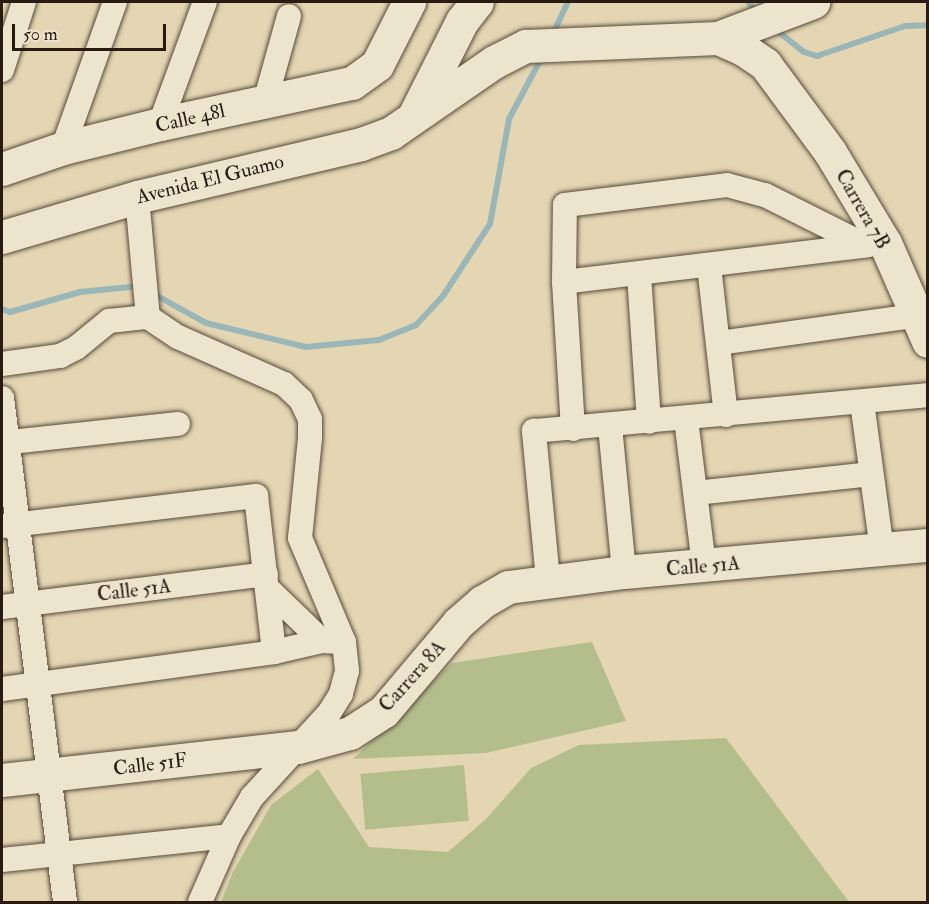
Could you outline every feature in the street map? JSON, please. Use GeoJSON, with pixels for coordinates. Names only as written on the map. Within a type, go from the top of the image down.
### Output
{"type":"FeatureCollection","features":[{"type":"Feature","properties":{"kind":"street"},"geometry":{"type":"LineString","coordinates":[[2,70],[24,2]]}},
{"type":"Feature","properties":{"kind":"street"},"geometry":{"type":"LineString","coordinates":[[63,148],[115,2]]}},
{"type":"Feature","properties":{"kind":"street"},"geometry":{"type":"LineString","coordinates":[[160,124],[205,2]]}},
{"type":"Feature","properties":{"kind":"street","name":"Avenida El Guamo"},"geometry":{"type":"LineString","coordinates":[[2,237],[136,197],[361,144],[391,133],[494,62],[526,46],[729,34],[773,19],[811,2]]}},
{"type":"Feature","properties":{"kind":"street","name":"Calle 48l"},"geometry":{"type":"LineString","coordinates":[[2,169],[63,148],[160,124],[352,83],[377,65],[400,4]]}},
{"type":"Feature","properties":{"kind":"street"},"geometry":{"type":"LineString","coordinates":[[470,11],[470,48],[494,62]]}},
{"type":"Feature","properties":{"kind":"street","name":"Avenida El Guamo"},"geometry":{"type":"LineString","coordinates":[[414,115],[470,11]]}},
{"type":"Feature","properties":{"kind":"street"},"geometry":{"type":"LineString","coordinates":[[265,102],[289,16]]}},
{"type":"Feature","properties":{"kind":"street","name":"Carrera 7B"},"geometry":{"type":"LineString","coordinates":[[773,19],[783,85]]}},
{"type":"Feature","properties":{"kind":"street","name":"Carrera 7B"},"geometry":{"type":"LineString","coordinates":[[729,34],[783,85],[924,324]]}},
{"type":"Feature","properties":{"kind":"street"},"geometry":{"type":"LineString","coordinates":[[573,429],[564,282],[565,205],[727,185],[765,195],[875,244]]}},
{"type":"Feature","properties":{"kind":"street"},"geometry":{"type":"LineString","coordinates":[[136,197],[147,307],[178,337],[284,384],[301,400],[310,419],[300,538],[333,642],[347,671],[341,694],[298,747],[252,797],[229,836],[200,903]]}},
{"type":"Feature","properties":{"kind":"street"},"geometry":{"type":"LineString","coordinates":[[564,282],[639,275],[875,244]]}},
{"type":"Feature","properties":{"kind":"street"},"geometry":{"type":"LineString","coordinates":[[709,266],[726,415]]}},
{"type":"Feature","properties":{"kind":"street"},"geometry":{"type":"LineString","coordinates":[[639,275],[649,422]]}},
{"type":"Feature","properties":{"kind":"street"},"geometry":{"type":"LineString","coordinates":[[2,364],[60,356],[76,348],[109,321],[147,307]]}},
{"type":"Feature","properties":{"kind":"street"},"geometry":{"type":"LineString","coordinates":[[719,343],[924,324]]}},
{"type":"Feature","properties":{"kind":"street"},"geometry":{"type":"LineString","coordinates":[[548,580],[534,431],[610,426],[927,395]]}},
{"type":"Feature","properties":{"kind":"street"},"geometry":{"type":"LineString","coordinates":[[2,398],[10,525],[27,603],[39,683],[48,776],[65,903]]}},
{"type":"Feature","properties":{"kind":"street"},"geometry":{"type":"LineString","coordinates":[[862,402],[882,549]]}},
{"type":"Feature","properties":{"kind":"street"},"geometry":{"type":"LineString","coordinates":[[686,419],[704,566]]}},
{"type":"Feature","properties":{"kind":"street"},"geometry":{"type":"LineString","coordinates":[[5,443],[178,424]]}},
{"type":"Feature","properties":{"kind":"street"},"geometry":{"type":"LineString","coordinates":[[610,426],[624,572]]}},
{"type":"Feature","properties":{"kind":"street"},"geometry":{"type":"LineString","coordinates":[[696,493],[871,474]]}},
{"type":"Feature","properties":{"kind":"street"},"geometry":{"type":"LineString","coordinates":[[10,525],[256,496],[274,652]]}},
{"type":"Feature","properties":{"kind":"street","name":"Calle 51A"},"geometry":{"type":"LineString","coordinates":[[482,602],[508,587],[548,580],[927,545]]}},
{"type":"Feature","properties":{"kind":"street"},"geometry":{"type":"LineString","coordinates":[[267,581],[333,642]]}},
{"type":"Feature","properties":{"kind":"street","name":"Calle 51A"},"geometry":{"type":"LineString","coordinates":[[2,607],[267,581]]}},
{"type":"Feature","properties":{"kind":"street","name":"Carrera 8A"},"geometry":{"type":"LineString","coordinates":[[298,747],[350,734],[384,711],[458,623],[482,602]]}},
{"type":"Feature","properties":{"kind":"street"},"geometry":{"type":"LineString","coordinates":[[2,689],[333,642]]}},
{"type":"Feature","properties":{"kind":"street","name":"Calle 51F"},"geometry":{"type":"LineString","coordinates":[[2,780],[298,747]]}},
{"type":"Feature","properties":{"kind":"street"},"geometry":{"type":"LineString","coordinates":[[2,860],[229,836]]}},
{"type":"Feature","properties":{"kind":"green space"},"geometry":{"type":"Polygon","coordinates":[[[592,642],[626,721],[486,753],[353,759],[452,663],[592,642]]]}},
{"type":"Feature","properties":{"kind":"green space"},"geometry":{"type":"Polygon","coordinates":[[[726,738],[849,902],[221,902],[233,872],[271,805],[318,769],[369,847],[448,852],[487,818],[531,768],[579,745],[726,738]]]}},
{"type":"Feature","properties":{"kind":"green space"},"geometry":{"type":"Polygon","coordinates":[[[464,765],[469,821],[365,830],[360,774],[464,765]]]}},
{"type":"Feature","properties":{"kind":"waterway"},"geometry":{"type":"LineString","coordinates":[[553,34],[568,2]]}},
{"type":"Feature","properties":{"kind":"waterway"},"geometry":{"type":"LineString","coordinates":[[748,2],[758,13]]}},
{"type":"Feature","properties":{"kind":"waterway"},"geometry":{"type":"LineString","coordinates":[[774,28],[804,52],[817,56],[905,26],[928,25]]}},
{"type":"Feature","properties":{"kind":"waterway"},"geometry":{"type":"LineString","coordinates":[[152,293],[206,323],[306,347],[379,340],[416,325],[443,296],[490,224],[509,119],[542,57]]}},
{"type":"Feature","properties":{"kind":"waterway"},"geometry":{"type":"LineString","coordinates":[[2,309],[10,312],[80,292],[141,286]]}}]}
